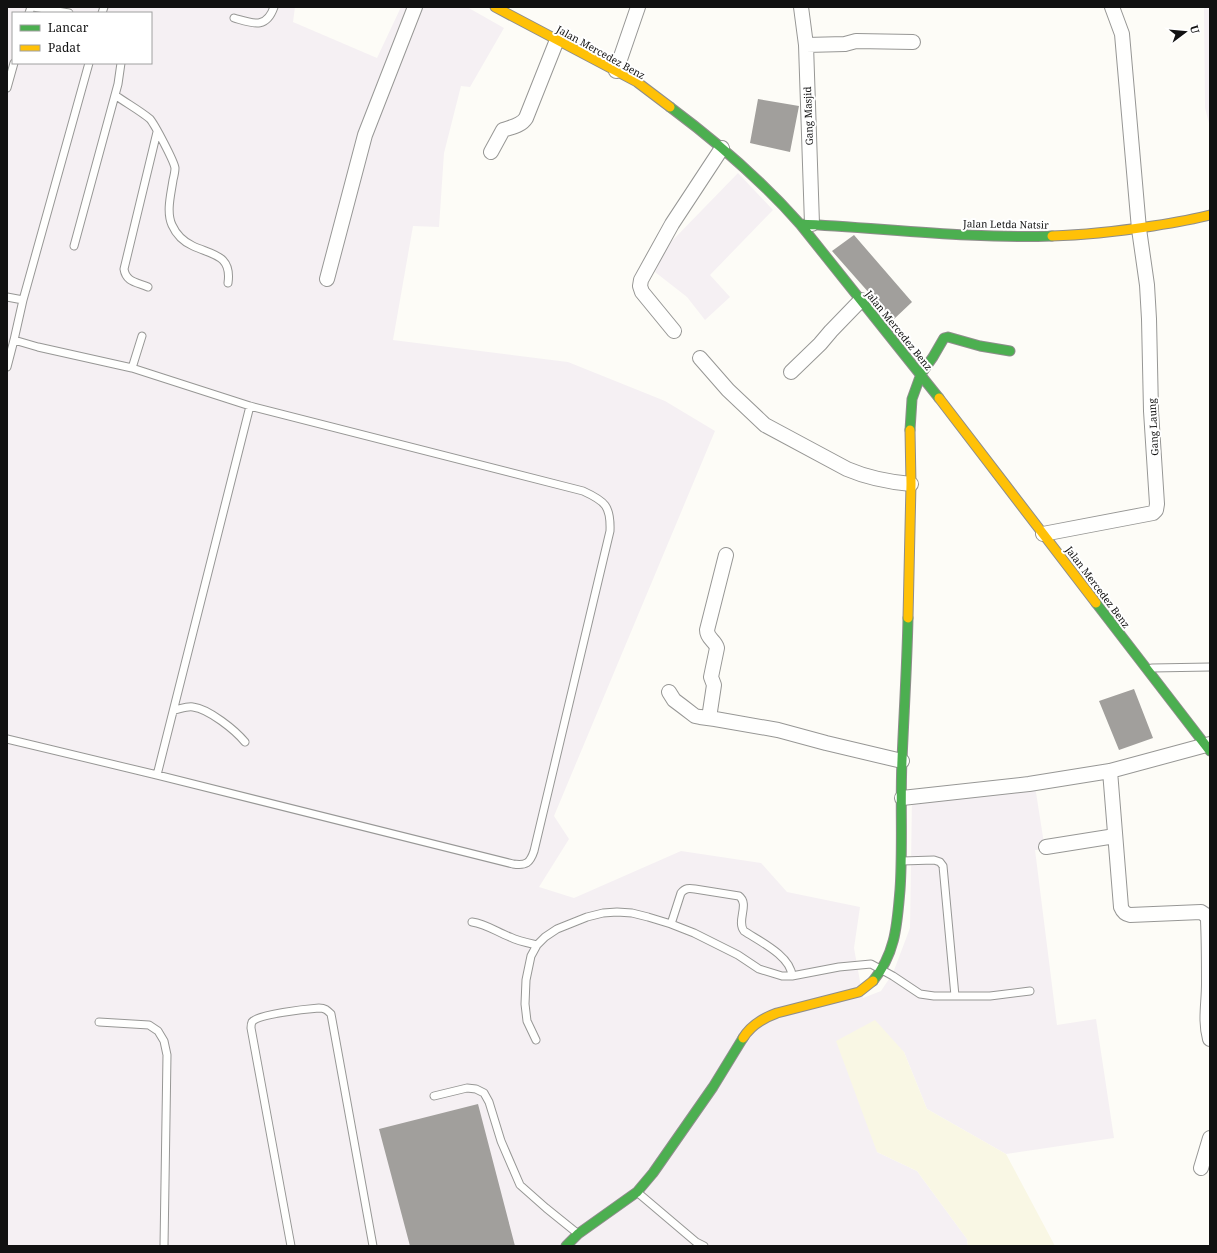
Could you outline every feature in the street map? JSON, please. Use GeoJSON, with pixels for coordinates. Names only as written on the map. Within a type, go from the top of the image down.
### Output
{"type":"FeatureCollection","features":[{"type":"Feature","properties":{"kind":"street"},"geometry":{"type":"LineString","coordinates":[[327,279],[365,135],[415,7]]}},
{"type":"Feature","properties":{"kind":"street","name":"Jalan Mercedez Benz"},"geometry":{"type":"LineString","coordinates":[[495,7],[637,82],[722,148],[806,224],[861,300],[921,374],[1208,747]]}},
{"type":"Feature","properties":{"kind":"street"},"geometry":{"type":"LineString","coordinates":[[616,71],[638,7]]}},
{"type":"Feature","properties":{"kind":"street","name":"Gang Masjid"},"geometry":{"type":"LineString","coordinates":[[801,7],[806,45],[806,224]]}},
{"type":"Feature","properties":{"kind":"street","name":"Gang Laung"},"geometry":{"type":"LineString","coordinates":[[1043,534],[1153,514],[1156,510],[1157,504],[1151,411],[1147,285],[1139,228],[1122,34],[1112,7]]}},
{"type":"Feature","properties":{"kind":"street"},"geometry":{"type":"LineString","coordinates":[[491,152],[503,130],[518,125],[526,118],[557,40]]}},
{"type":"Feature","properties":{"kind":"street"},"geometry":{"type":"LineString","coordinates":[[806,45],[840,45],[856,41],[913,42]]}},
{"type":"Feature","properties":{"kind":"street"},"geometry":{"type":"LineString","coordinates":[[674,331],[642,292],[640,286],[641,280],[672,224],[722,148]]}},
{"type":"Feature","properties":{"kind":"street","name":"Jalan Letda Natsir"},"geometry":{"type":"LineString","coordinates":[[806,224],[1008,237],[1069,236],[1139,228],[1210,215]]}},
{"type":"Feature","properties":{"kind":"street"},"geometry":{"type":"LineString","coordinates":[[792,372],[861,300]]}},
{"type":"Feature","properties":{"kind":"street"},"geometry":{"type":"LineString","coordinates":[[566,1246],[578,1234],[637,1192],[653,1173],[713,1087],[745,1034],[754,1025],[766,1017],[777,1013],[859,992],[871,983],[882,970],[894,941],[897,928],[902,861],[902,761],[907,673],[911,484],[910,426],[912,399],[921,374],[933,357],[942,340],[946,337],[1010,352]]}},
{"type":"Feature","properties":{"kind":"street"},"geometry":{"type":"LineString","coordinates":[[700,358],[728,390],[765,425],[860,475],[891,482],[911,484]]}},
{"type":"Feature","properties":{"kind":"street"},"geometry":{"type":"LineString","coordinates":[[709,718],[714,685],[711,678],[717,648],[708,637],[707,630],[726,555]]}},
{"type":"Feature","properties":{"kind":"street"},"geometry":{"type":"LineString","coordinates":[[669,692],[674,700],[695,716],[778,730],[902,761]]}},
{"type":"Feature","properties":{"kind":"street"},"geometry":{"type":"LineString","coordinates":[[902,798],[1029,784],[1110,771],[1208,747]]}},
{"type":"Feature","properties":{"kind":"street"},"geometry":{"type":"LineString","coordinates":[[1110,771],[1121,907],[1125,913],[1130,915],[1201,912],[1207,916],[1209,986],[1207,1010],[1210,1039]]}},
{"type":"Feature","properties":{"kind":"street"},"geometry":{"type":"LineString","coordinates":[[1046,847],[1116,836]]}},
{"type":"Feature","properties":{"kind":"street"},"geometry":{"type":"LineString","coordinates":[[1201,1168],[1210,1138]]}},
{"type":"Feature","properties":{"kind":"lane"},"geometry":{"type":"LineString","coordinates":[[32,7],[63,12]]}},
{"type":"Feature","properties":{"kind":"lane"},"geometry":{"type":"LineString","coordinates":[[234,18],[258,24],[268,18],[274,7]]}},
{"type":"Feature","properties":{"kind":"lane"},"geometry":{"type":"LineString","coordinates":[[7,88],[14,64]]}},
{"type":"Feature","properties":{"kind":"lane"},"geometry":{"type":"LineString","coordinates":[[7,367],[23,300],[89,64]]}},
{"type":"Feature","properties":{"kind":"lane"},"geometry":{"type":"LineString","coordinates":[[74,246],[115,95],[121,64]]}},
{"type":"Feature","properties":{"kind":"lane"},"geometry":{"type":"LineString","coordinates":[[115,95],[143,113],[156,126],[175,167],[169,209],[171,224],[180,238],[192,246],[213,253],[222,258],[229,274],[228,283]]}},
{"type":"Feature","properties":{"kind":"lane"},"geometry":{"type":"LineString","coordinates":[[148,286],[127,279],[124,269],[158,132]]}},
{"type":"Feature","properties":{"kind":"lane"},"geometry":{"type":"LineString","coordinates":[[7,297],[23,300]]}},
{"type":"Feature","properties":{"kind":"lane"},"geometry":{"type":"LineString","coordinates":[[132,368],[142,336]]}},
{"type":"Feature","properties":{"kind":"lane"},"geometry":{"type":"LineString","coordinates":[[7,739],[513,864],[520,865],[526,863],[531,860],[534,851],[610,531],[610,518],[602,501],[584,491],[250,406],[132,368],[38,347],[14,340]]}},
{"type":"Feature","properties":{"kind":"lane"},"geometry":{"type":"LineString","coordinates":[[157,775],[250,406]]}},
{"type":"Feature","properties":{"kind":"lane"},"geometry":{"type":"LineString","coordinates":[[1146,668],[1210,667]]}},
{"type":"Feature","properties":{"kind":"lane"},"geometry":{"type":"LineString","coordinates":[[174,710],[194,707],[229,726],[245,742]]}},
{"type":"Feature","properties":{"kind":"lane"},"geometry":{"type":"LineString","coordinates":[[902,861],[934,860],[940,862],[943,866],[955,996]]}},
{"type":"Feature","properties":{"kind":"lane"},"geometry":{"type":"LineString","coordinates":[[671,924],[683,890],[688,888],[739,896],[743,902],[742,929],[785,960],[791,969],[792,976]]}},
{"type":"Feature","properties":{"kind":"lane"},"geometry":{"type":"LineString","coordinates":[[536,1040],[527,1021],[525,1004],[528,968],[531,956],[545,937],[557,929],[587,917],[603,913],[632,913],[648,916],[671,924],[738,955],[759,969],[774,974],[792,976],[839,967],[871,964],[920,994],[934,996],[990,996],[1030,991]]}},
{"type":"Feature","properties":{"kind":"lane"},"geometry":{"type":"LineString","coordinates":[[472,922],[480,923],[512,938],[537,946]]}},
{"type":"Feature","properties":{"kind":"lane"},"geometry":{"type":"LineString","coordinates":[[291,1246],[251,1023],[262,1017],[324,1008],[331,1014],[374,1246]]}},
{"type":"Feature","properties":{"kind":"lane"},"geometry":{"type":"LineString","coordinates":[[98,1022],[149,1025],[158,1031],[164,1041],[167,1056],[164,1246]]}},
{"type":"Feature","properties":{"kind":"lane"},"geometry":{"type":"LineString","coordinates":[[434,1096],[467,1088],[476,1089],[484,1093],[489,1102],[501,1141],[520,1185],[578,1234]]}},
{"type":"Feature","properties":{"kind":"lane"},"geometry":{"type":"LineString","coordinates":[[637,1192],[696,1242],[704,1246]]}},
{"type":"Feature","properties":{"kind":"shaded area"},"geometry":{"type":"Polygon","coordinates":[[[7,7],[295,7],[293,22],[377,58],[401,7],[467,7],[504,28],[470,87],[461,86],[444,153],[439,227],[413,226],[393,340],[568,362],[665,401],[715,431],[554,816],[569,839],[539,887],[574,898],[681,851],[761,863],[787,892],[860,907],[854,948],[863,998],[881,991],[893,973],[910,928],[912,798],[1035,786],[1045,850],[1035,850],[1057,1025],[1096,1019],[1114,1138],[1006,1154],[927,1109],[904,1052],[877,1152],[917,1171],[967,1239],[968,1246],[7,1246],[7,7]]]}},
{"type":"Feature","properties":{"kind":"shaded area"},"geometry":{"type":"Polygon","coordinates":[[[1204,7],[1210,7],[1210,127],[1205,108],[1204,7]]]}},
{"type":"Feature","properties":{"kind":"shaded area"},"geometry":{"type":"Polygon","coordinates":[[[738,173],[773,210],[710,275],[730,297],[705,320],[687,297],[655,272],[668,245],[738,173]]]}},
{"type":"Feature","properties":{"kind":"shaded area"},"geometry":{"type":"Polygon","coordinates":[[[875,1020],[904,1052],[927,1109],[1006,1154],[1055,1246],[968,1246],[967,1239],[917,1171],[877,1152],[836,1041],[875,1020]]]}},
{"type":"Feature","properties":{"kind":"building"},"geometry":{"type":"Polygon","coordinates":[[[758,99],[799,106],[790,152],[750,143],[758,99]]]}},
{"type":"Feature","properties":{"kind":"building"},"geometry":{"type":"Polygon","coordinates":[[[854,235],[912,302],[893,320],[832,251],[854,235]]]}},
{"type":"Feature","properties":{"kind":"building"},"geometry":{"type":"Polygon","coordinates":[[[1134,689],[1153,738],[1119,750],[1099,701],[1134,689]]]}},
{"type":"Feature","properties":{"kind":"building"},"geometry":{"type":"Polygon","coordinates":[[[478,1104],[515,1246],[410,1246],[379,1129],[478,1104]]]}},
{"type":"Feature","properties":{"kind":"traffic: fast"},"geometry":{"type":"LineString","coordinates":[[670,107],[738,162],[770,192],[800,224],[939,398]]}},
{"type":"Feature","properties":{"kind":"traffic: fast"},"geometry":{"type":"LineString","coordinates":[[800,224],[958,235],[1020,237],[1052,236]]}},
{"type":"Feature","properties":{"kind":"traffic: fast"},"geometry":{"type":"LineString","coordinates":[[910,430],[912,399],[921,374],[944,338],[948,337],[980,346],[1010,351]]}},
{"type":"Feature","properties":{"kind":"traffic: fast"},"geometry":{"type":"LineString","coordinates":[[1096,603],[1210,751]]}},
{"type":"Feature","properties":{"kind":"traffic: fast"},"geometry":{"type":"LineString","coordinates":[[873,981],[881,970],[891,949],[899,903],[901,874],[901,776],[908,618]]}},
{"type":"Feature","properties":{"kind":"traffic: fast"},"geometry":{"type":"LineString","coordinates":[[566,1246],[578,1234],[637,1192],[653,1173],[713,1087],[743,1038]]}},
{"type":"Feature","properties":{"kind":"traffic: slow"},"geometry":{"type":"LineString","coordinates":[[495,7],[637,82],[670,107]]}},
{"type":"Feature","properties":{"kind":"traffic: slow"},"geometry":{"type":"LineString","coordinates":[[1052,236],[1128,230],[1174,223],[1210,215]]}},
{"type":"Feature","properties":{"kind":"traffic: slow"},"geometry":{"type":"LineString","coordinates":[[939,398],[1096,603]]}},
{"type":"Feature","properties":{"kind":"traffic: slow"},"geometry":{"type":"LineString","coordinates":[[908,618],[911,484],[910,430]]}},
{"type":"Feature","properties":{"kind":"traffic: slow"},"geometry":{"type":"LineString","coordinates":[[743,1038],[754,1026],[772,1015],[859,992],[873,981]]}}]}
